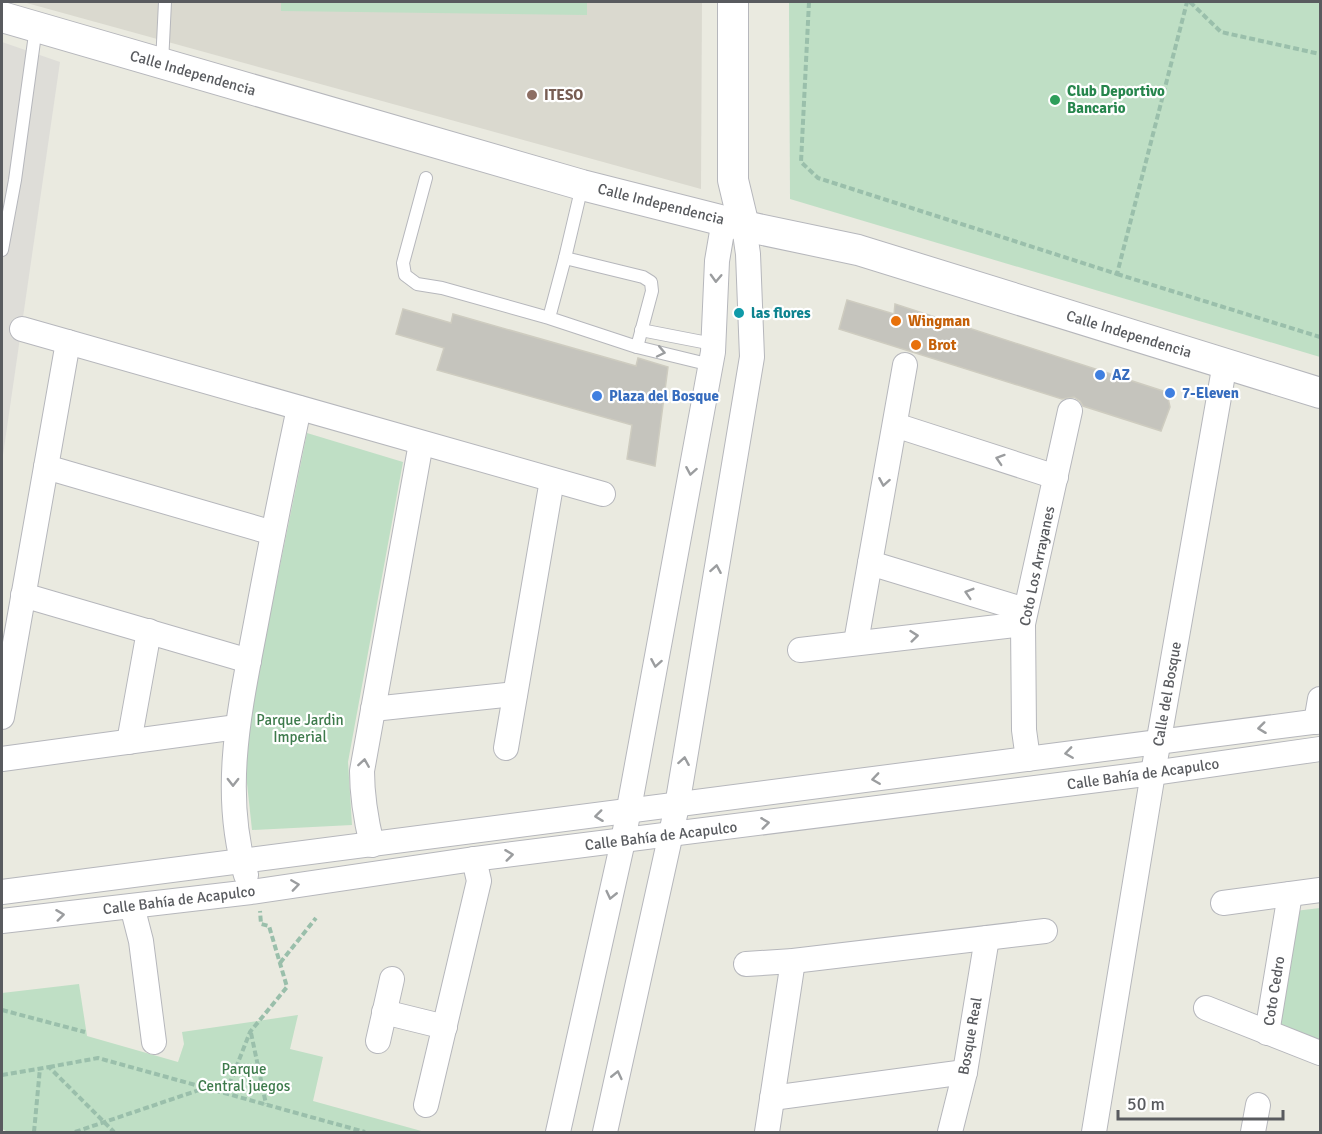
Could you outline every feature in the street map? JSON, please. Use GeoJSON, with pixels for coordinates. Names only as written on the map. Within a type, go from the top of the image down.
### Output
{"type":"FeatureCollection","features":[{"type":"Feature","properties":{"kind":"street"},"geometry":{"type":"LineString","coordinates":[[605,1132],[677,806],[752,357],[748,254],[734,223],[733,2]]}},
{"type":"Feature","properties":{"kind":"street","name":"Calle Independencia"},"geometry":{"type":"LineString","coordinates":[[2,17],[582,185],[734,223],[858,250],[1320,393]]}},
{"type":"Feature","properties":{"kind":"street"},"geometry":{"type":"LineString","coordinates":[[558,1132],[624,841],[712,354],[717,261],[734,223]]}},
{"type":"Feature","properties":{"kind":"street"},"geometry":{"type":"LineString","coordinates":[[22,329],[603,494]]}},
{"type":"Feature","properties":{"kind":"street"},"geometry":{"type":"LineString","coordinates":[[2,717],[68,342]]}},
{"type":"Feature","properties":{"kind":"street"},"geometry":{"type":"LineString","coordinates":[[712,354],[752,357]]}},
{"type":"Feature","properties":{"kind":"street","name":"Calle del Bosque"},"geometry":{"type":"LineString","coordinates":[[1094,1132],[1225,363]]}},
{"type":"Feature","properties":{"kind":"street"},"geometry":{"type":"LineString","coordinates":[[856,642],[905,365]]}},
{"type":"Feature","properties":{"kind":"street"},"geometry":{"type":"LineString","coordinates":[[251,891],[242,861],[235,819],[232,782],[237,727],[299,408]]}},
{"type":"Feature","properties":{"kind":"street","name":"Coto Los Arrayanes"},"geometry":{"type":"LineString","coordinates":[[1028,759],[1024,730],[1024,617],[1070,411]]}},
{"type":"Feature","properties":{"kind":"street"},"geometry":{"type":"LineString","coordinates":[[894,425],[1056,477]]}},
{"type":"Feature","properties":{"kind":"street"},"geometry":{"type":"LineString","coordinates":[[372,845],[362,789],[362,771],[421,442]]}},
{"type":"Feature","properties":{"kind":"street"},"geometry":{"type":"LineString","coordinates":[[46,467],[273,533]]}},
{"type":"Feature","properties":{"kind":"street"},"geometry":{"type":"LineString","coordinates":[[506,748],[552,480]]}},
{"type":"Feature","properties":{"kind":"street"},"geometry":{"type":"LineString","coordinates":[[870,563],[1024,617]]}},
{"type":"Feature","properties":{"kind":"street"},"geometry":{"type":"LineString","coordinates":[[23,594],[249,661]]}},
{"type":"Feature","properties":{"kind":"street"},"geometry":{"type":"LineString","coordinates":[[800,650],[1024,617]]}},
{"type":"Feature","properties":{"kind":"street"},"geometry":{"type":"LineString","coordinates":[[129,742],[149,632]]}},
{"type":"Feature","properties":{"kind":"street"},"geometry":{"type":"LineString","coordinates":[[373,709],[515,694]]}},
{"type":"Feature","properties":{"kind":"street","name":"Calle Bahía de Acapulco"},"geometry":{"type":"LineString","coordinates":[[2,892],[1028,759],[1159,741],[1319,714]]}},
{"type":"Feature","properties":{"kind":"street"},"geometry":{"type":"LineString","coordinates":[[2,759],[237,727]]}},
{"type":"Feature","properties":{"kind":"street","name":"Calle Bahía de Acapulco"},"geometry":{"type":"LineString","coordinates":[[2,921],[251,891],[474,859],[1320,750]]}},
{"type":"Feature","properties":{"kind":"street"},"geometry":{"type":"LineString","coordinates":[[426,1105],[479,881],[474,859]]}},
{"type":"Feature","properties":{"kind":"street"},"geometry":{"type":"LineString","coordinates":[[1223,903],[1320,890]]}},
{"type":"Feature","properties":{"kind":"street","name":"Coto Cedro"},"geometry":{"type":"LineString","coordinates":[[1290,894],[1267,1033],[1320,1053]]}},
{"type":"Feature","properties":{"kind":"street"},"geometry":{"type":"LineString","coordinates":[[132,906],[141,941],[154,1042]]}},
{"type":"Feature","properties":{"kind":"street"},"geometry":{"type":"LineString","coordinates":[[746,964],[793,962],[1045,931]]}},
{"type":"Feature","properties":{"kind":"street","name":"Bosque Real"},"geometry":{"type":"LineString","coordinates":[[950,1132],[965,1072],[987,938]]}},
{"type":"Feature","properties":{"kind":"street"},"geometry":{"type":"LineString","coordinates":[[767,1132],[793,962]]}},
{"type":"Feature","properties":{"kind":"street"},"geometry":{"type":"LineString","coordinates":[[378,1041],[392,979]]}},
{"type":"Feature","properties":{"kind":"street"},"geometry":{"type":"LineString","coordinates":[[1206,1008],[1267,1033]]}},
{"type":"Feature","properties":{"kind":"street"},"geometry":{"type":"LineString","coordinates":[[384,1012],[444,1027]]}},
{"type":"Feature","properties":{"kind":"street"},"geometry":{"type":"LineString","coordinates":[[772,1098],[965,1072]]}},
{"type":"Feature","properties":{"kind":"street"},"geometry":{"type":"LineString","coordinates":[[1253,1132],[1258,1105]]}},
{"type":"Feature","properties":{"kind":"lane"},"geometry":{"type":"LineString","coordinates":[[162,64],[165,2]]}},
{"type":"Feature","properties":{"kind":"lane"},"geometry":{"type":"LineString","coordinates":[[2,250],[15,180],[36,27]]}},
{"type":"Feature","properties":{"kind":"lane"},"geometry":{"type":"LineString","coordinates":[[426,178],[404,263],[405,275],[417,284],[442,288],[549,318],[637,347],[712,354]]}},
{"type":"Feature","properties":{"kind":"lane"},"geometry":{"type":"LineString","coordinates":[[549,318],[582,185]]}},
{"type":"Feature","properties":{"kind":"lane"},"geometry":{"type":"LineString","coordinates":[[565,258],[643,277],[651,282],[652,291],[637,347]]}},
{"type":"Feature","properties":{"kind":"lane"},"geometry":{"type":"LineString","coordinates":[[641,330],[712,354]]}},
{"type":"Feature","properties":{"kind":"path"},"geometry":{"type":"LineString","coordinates":[[809,2],[801,162],[818,178],[1320,337]]}},
{"type":"Feature","properties":{"kind":"path"},"geometry":{"type":"LineString","coordinates":[[1117,274],[1188,2],[1221,32],[1320,54]]}},
{"type":"Feature","properties":{"kind":"path"},"geometry":{"type":"LineString","coordinates":[[226,1093],[250,1032],[287,987],[269,926],[261,924],[260,905],[251,891]]}},
{"type":"Feature","properties":{"kind":"path"},"geometry":{"type":"LineString","coordinates":[[279,964],[316,918]]}},
{"type":"Feature","properties":{"kind":"path"},"geometry":{"type":"LineString","coordinates":[[2,1010],[85,1032]]}},
{"type":"Feature","properties":{"kind":"path"},"geometry":{"type":"LineString","coordinates":[[250,1032],[266,1104]]}},
{"type":"Feature","properties":{"kind":"path"},"geometry":{"type":"LineString","coordinates":[[2,1075],[98,1058],[365,1132]]}},
{"type":"Feature","properties":{"kind":"path"},"geometry":{"type":"LineString","coordinates":[[49,1067],[114,1132]]}},
{"type":"Feature","properties":{"kind":"path"},"geometry":{"type":"LineString","coordinates":[[33,1132],[40,1068]]}},
{"type":"Feature","properties":{"kind":"path"},"geometry":{"type":"LineString","coordinates":[[75,1132],[206,1088]]}},
{"type":"Feature","properties":{"kind":"shaded area","name":"ITESO"},"geometry":{"type":"Polygon","coordinates":[[[23,2],[702,2],[701,189],[23,2]]]}},
{"type":"Feature","properties":{"kind":"shaded area"},"geometry":{"type":"Polygon","coordinates":[[[2,42],[60,62],[2,462],[2,42]]]}},
{"type":"Feature","properties":{"kind":"green space"},"geometry":{"type":"Polygon","coordinates":[[[281,2],[587,2],[587,15],[281,11],[281,2]]]}},
{"type":"Feature","properties":{"kind":"green space","name":"Club Deportivo Bancario"},"geometry":{"type":"Polygon","coordinates":[[[789,2],[1320,2],[1320,357],[790,199],[789,2]]]}},
{"type":"Feature","properties":{"kind":"green space","name":"Parque Jardin Imperial"},"geometry":{"type":"Polygon","coordinates":[[[307,433],[403,462],[348,762],[352,825],[252,830],[246,774],[248,723],[307,433]]]}},
{"type":"Feature","properties":{"kind":"green space"},"geometry":{"type":"Polygon","coordinates":[[[1320,908],[1320,1052],[1272,1036],[1295,911],[1320,908]]]}},
{"type":"Feature","properties":{"kind":"green space","name":"Parque Central juegos"},"geometry":{"type":"Polygon","coordinates":[[[79,984],[87,1036],[178,1062],[184,1044],[182,1032],[298,1015],[290,1049],[323,1057],[313,1101],[425,1132],[8,1132],[2,1129],[2,993],[79,984]]]}},
{"type":"Feature","properties":{"kind":"building"},"geometry":{"type":"Polygon","coordinates":[[[847,300],[894,314],[895,304],[1163,391],[1170,407],[1161,431],[1083,406],[1074,397],[1062,399],[839,329],[847,300]]]}},
{"type":"Feature","properties":{"kind":"building","name":"Plaza del Bosque"},"geometry":{"type":"Polygon","coordinates":[[[403,309],[451,323],[453,314],[636,366],[638,358],[668,367],[655,466],[627,459],[632,425],[437,370],[444,348],[396,334],[403,309]]]}},
{"type":"Feature","properties":{"kind":"place","name":"ITESO"},"geometry":{"type":"Point","coordinates":[532,95]}},
{"type":"Feature","properties":{"kind":"place","name":"Club Deportivo Bancario"},"geometry":{"type":"Point","coordinates":[1055,100]}},
{"type":"Feature","properties":{"kind":"place","name":"las flores"},"geometry":{"type":"Point","coordinates":[739,313]}},
{"type":"Feature","properties":{"kind":"place","name":"Wingman"},"geometry":{"type":"Point","coordinates":[896,321]}},
{"type":"Feature","properties":{"kind":"place","name":"Brot"},"geometry":{"type":"Point","coordinates":[916,345]}},
{"type":"Feature","properties":{"kind":"place","name":"AZ"},"geometry":{"type":"Point","coordinates":[1100,375]}},
{"type":"Feature","properties":{"kind":"place","name":"7-Eleven"},"geometry":{"type":"Point","coordinates":[1170,393]}},
{"type":"Feature","properties":{"kind":"place","name":"Plaza del Bosque"},"geometry":{"type":"Point","coordinates":[597,396]}}]}
